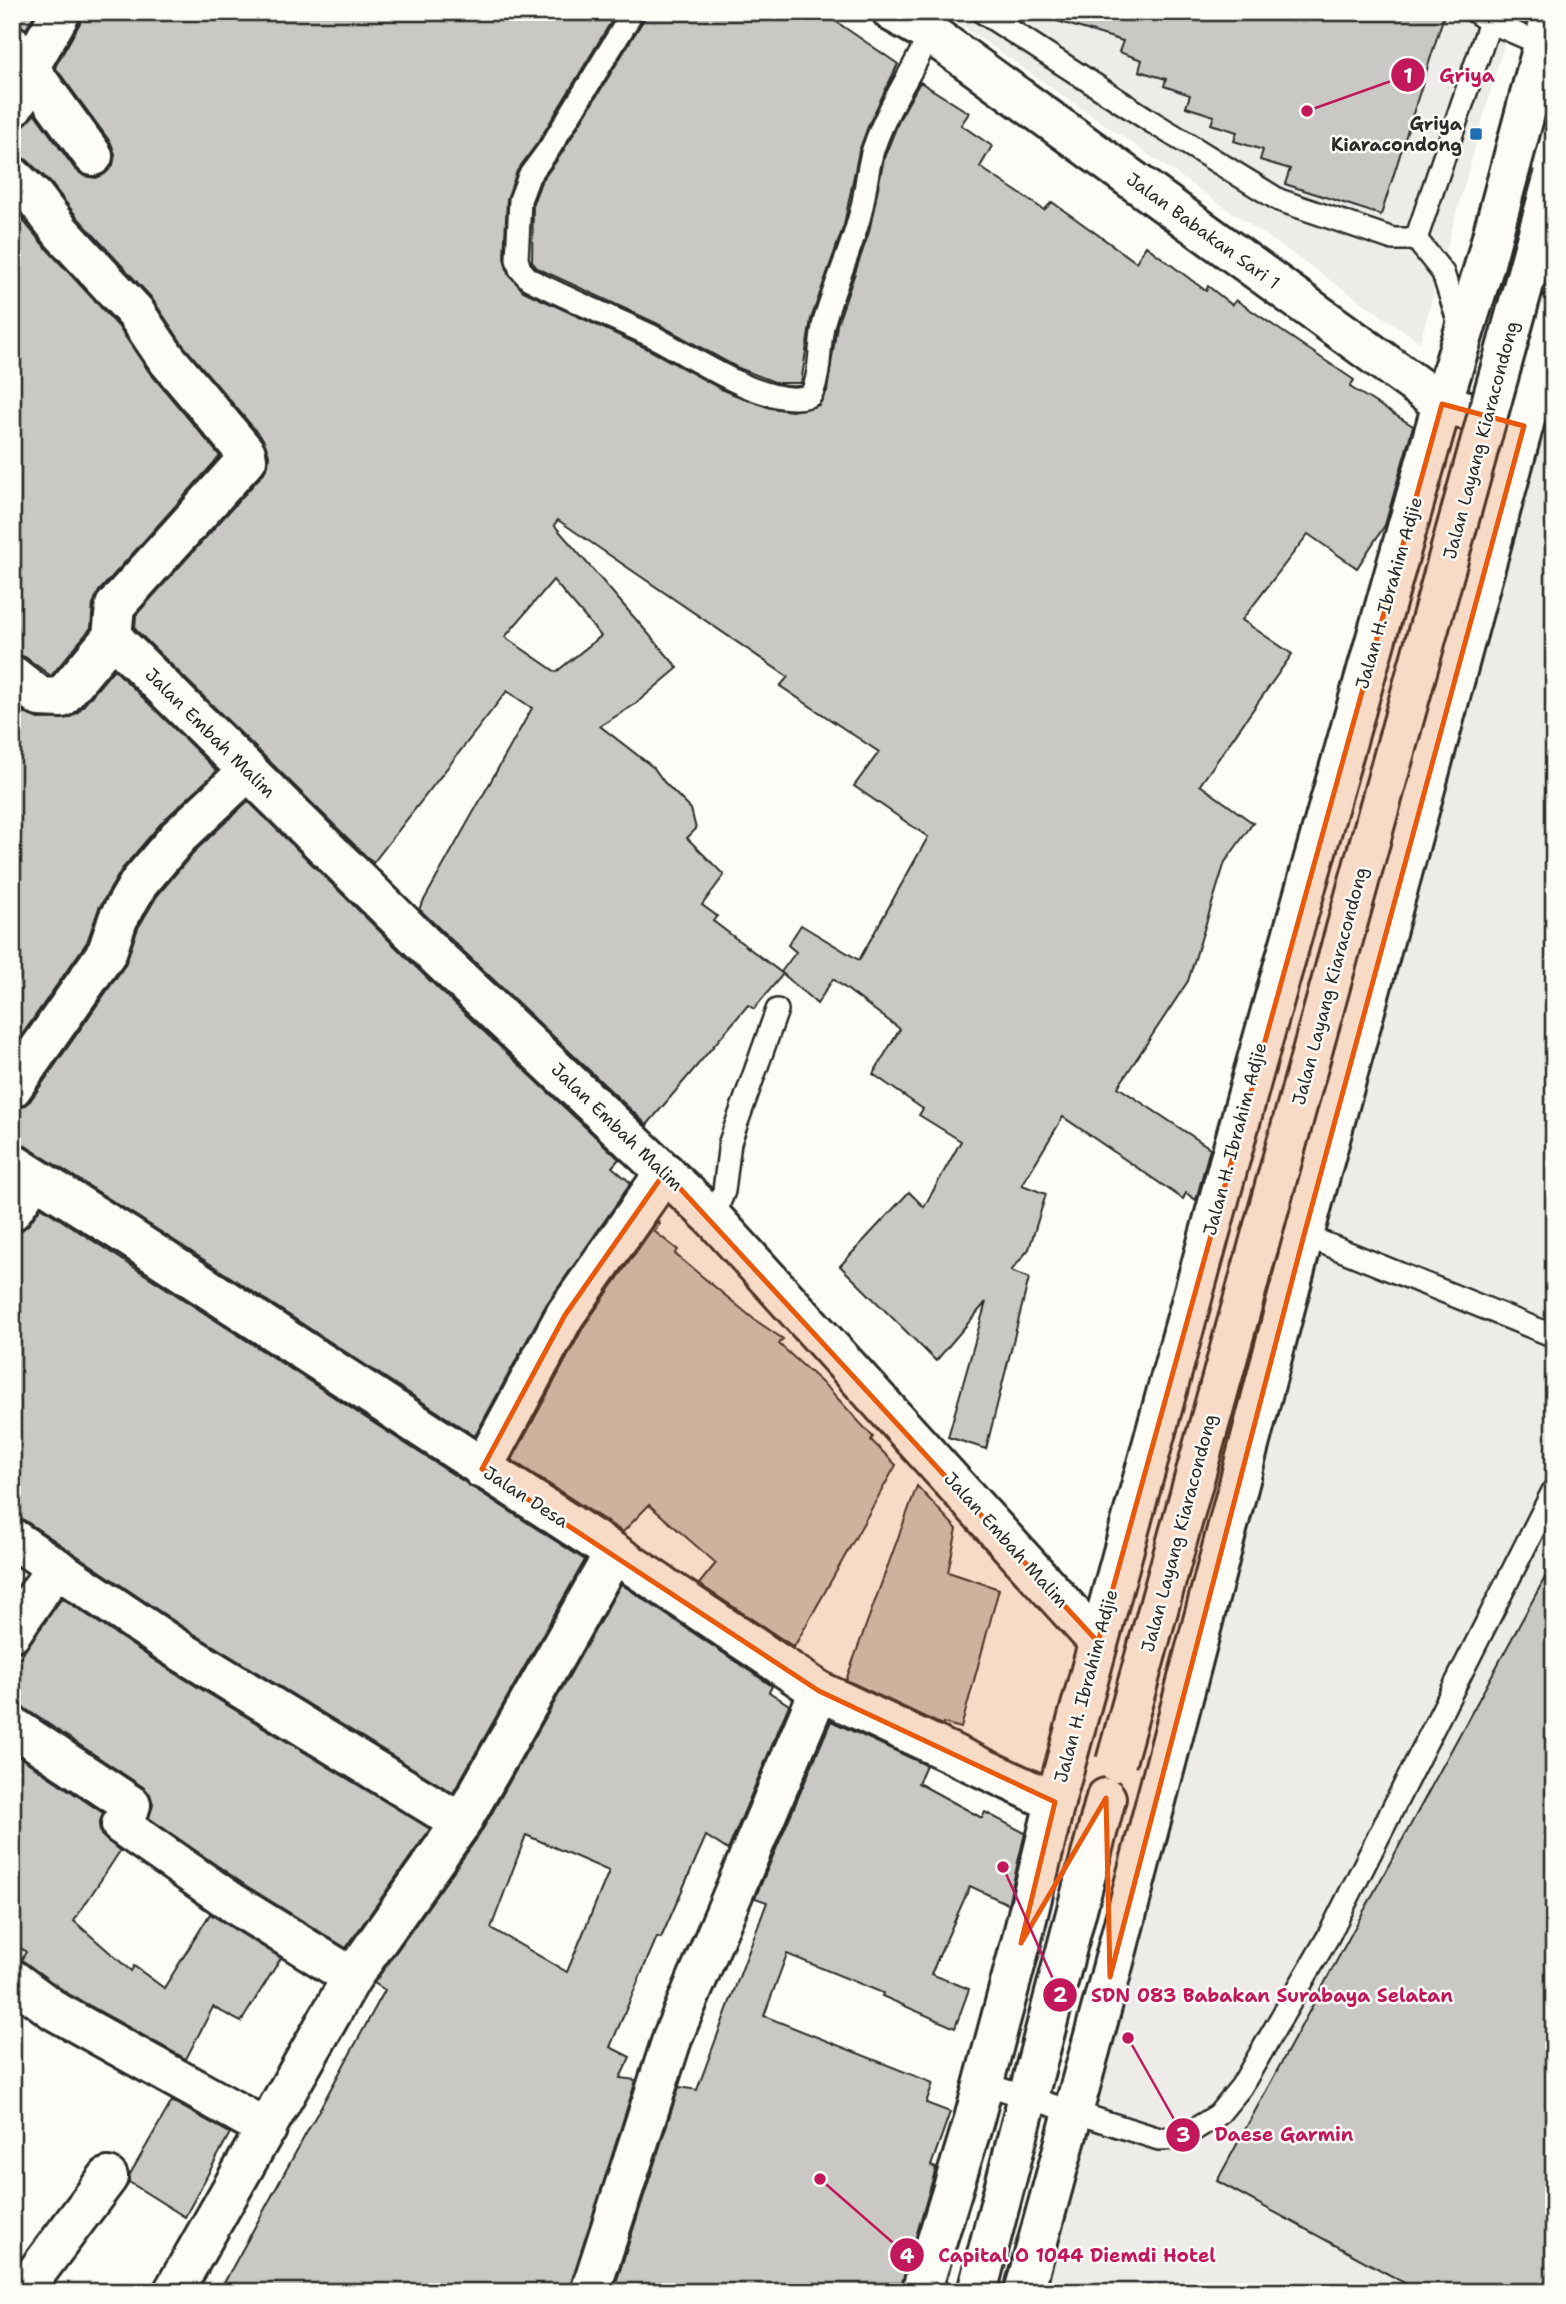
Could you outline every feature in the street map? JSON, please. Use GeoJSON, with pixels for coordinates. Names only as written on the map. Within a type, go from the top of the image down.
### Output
{"type":"FeatureCollection","features":[{"type":"Feature","properties":{"kind":"street"},"geometry":{"type":"LineString","coordinates":[[12,108],[25,63],[61,12]]}},
{"type":"Feature","properties":{"kind":"street","name":"Jalan Babakan Sari 1"},"geometry":{"type":"LineString","coordinates":[[892,12],[935,23],[1442,404],[1524,426]]}},
{"type":"Feature","properties":{"kind":"street","name":"Jalan H. Ibrahim Adjie"},"geometry":{"type":"LineString","coordinates":[[925,2284],[973,2123],[1055,1802],[1252,1078],[1442,404],[1484,267],[1547,29]]}},
{"type":"Feature","properties":{"kind":"street"},"geometry":{"type":"LineString","coordinates":[[25,63],[93,156]]}},
{"type":"Feature","properties":{"kind":"street","name":"Jalan Layang Kiaracondong"},"geometry":{"type":"LineString","coordinates":[[1021,1943],[1111,1780],[1554,175]]}},
{"type":"Feature","properties":{"kind":"street"},"geometry":{"type":"LineString","coordinates":[[12,176],[35,198],[61,232],[135,312],[166,358],[247,457],[115,606],[112,637],[61,698],[40,697],[12,675]]}},
{"type":"Feature","properties":{"kind":"street"},"geometry":{"type":"LineString","coordinates":[[1024,2291],[1110,1976],[1304,1235],[1554,313]]}},
{"type":"Feature","properties":{"kind":"street","name":"Jalan Embah Malim"},"geometry":{"type":"LineString","coordinates":[[112,637],[440,960],[713,1218],[1098,1642]]}},
{"type":"Feature","properties":{"kind":"street"},"geometry":{"type":"LineString","coordinates":[[12,1087],[107,952],[118,919],[139,883],[178,837],[248,771]]}},
{"type":"Feature","properties":{"kind":"street"},"geometry":{"type":"LineString","coordinates":[[12,1211],[24,1170]]}},
{"type":"Feature","properties":{"kind":"street","name":"Jalan Desa"},"geometry":{"type":"LineString","coordinates":[[24,1170],[614,1553],[819,1691],[1055,1802]]}},
{"type":"Feature","properties":{"kind":"street"},"geometry":{"type":"LineString","coordinates":[[482,1469],[565,1315],[665,1172]]}},
{"type":"Feature","properties":{"kind":"street"},"geometry":{"type":"LineString","coordinates":[[12,1538],[172,1646],[461,1824]]}},
{"type":"Feature","properties":{"kind":"street"},"geometry":{"type":"LineString","coordinates":[[173,2292],[352,1977],[461,1824],[614,1553]]}},
{"type":"Feature","properties":{"kind":"street"},"geometry":{"type":"LineString","coordinates":[[12,1632],[56,1567]]}},
{"type":"Feature","properties":{"kind":"street"},"geometry":{"type":"LineString","coordinates":[[590,2292],[673,2036],[819,1691]]}},
{"type":"Feature","properties":{"kind":"street"},"geometry":{"type":"LineString","coordinates":[[12,1726],[131,1805],[121,1825],[233,1903],[352,1977]]}},
{"type":"Feature","properties":{"kind":"street"},"geometry":{"type":"LineString","coordinates":[[977,2291],[1111,1780]]}},
{"type":"Feature","properties":{"kind":"street","name":"Jalan Layang Kiaracondong"},"geometry":{"type":"LineString","coordinates":[[1110,1976],[1111,1780]]}},
{"type":"Feature","properties":{"kind":"street"},"geometry":{"type":"LineString","coordinates":[[12,1979],[55,2011],[267,2129]]}},
{"type":"Feature","properties":{"kind":"street"},"geometry":{"type":"LineString","coordinates":[[22,2292],[108,2177]]}},
{"type":"Feature","properties":{"kind":"lane"},"geometry":{"type":"LineString","coordinates":[[633,12],[550,149],[529,176],[520,200],[517,259],[520,269],[529,279],[653,337],[713,370],[758,390],[793,399],[811,395],[816,384],[819,370],[818,350],[824,322],[860,218],[873,149],[894,97],[935,23]]}},
{"type":"Feature","properties":{"kind":"lane"},"geometry":{"type":"LineString","coordinates":[[982,12],[1279,200],[1393,239],[1416,239]]}},
{"type":"Feature","properties":{"kind":"lane"},"geometry":{"type":"LineString","coordinates":[[1416,239],[1483,17],[1547,29]]}},
{"type":"Feature","properties":{"kind":"lane"},"geometry":{"type":"LineString","coordinates":[[1416,239],[1443,273],[1463,336]]}},
{"type":"Feature","properties":{"kind":"lane"},"geometry":{"type":"LineString","coordinates":[[713,1218],[724,1191],[730,1142],[777,1010]]}},
{"type":"Feature","properties":{"kind":"lane"},"geometry":{"type":"LineString","coordinates":[[1304,1235],[1554,1336]]}},
{"type":"Feature","properties":{"kind":"lane"},"geometry":{"type":"LineString","coordinates":[[982,2083],[1159,2139],[1177,2138],[1187,2134],[1218,2115],[1241,2087],[1328,1937],[1554,1489]]}},
{"type":"Feature","properties":{"kind":"highlighted area"},"geometry":{"type":"Polygon","coordinates":[[[1442,404],[1524,426],[1304,1235],[1110,1977],[1106,1798],[1021,1943],[1055,1802],[819,1691],[482,1469],[565,1315],[665,1172],[1098,1642],[1442,404]]]}},
{"type":"Feature","properties":{"kind":"shaded area"},"geometry":{"type":"Polygon","coordinates":[[[942,12],[1513,12],[1420,342],[942,12]]]}},
{"type":"Feature","properties":{"kind":"shaded area"},"geometry":{"type":"Polygon","coordinates":[[[1522,372],[1554,396],[1554,2292],[1039,2292],[1522,372]]]}},
{"type":"Feature","properties":{"kind":"building"},"geometry":{"type":"Polygon","coordinates":[[[12,12],[36,12],[26,29],[12,24],[12,12]]]}},
{"type":"Feature","properties":{"kind":"building"},"geometry":{"type":"Polygon","coordinates":[[[83,12],[617,12],[538,142],[517,171],[507,199],[504,258],[508,273],[523,291],[646,348],[725,391],[770,408],[792,411],[819,405],[827,391],[837,325],[869,232],[884,158],[900,118],[920,82],[969,113],[961,125],[992,146],[980,167],[1044,210],[1052,202],[1136,262],[1146,246],[1206,291],[1208,286],[1232,305],[1236,300],[1354,380],[1350,387],[1413,426],[1385,525],[1357,568],[1308,534],[1242,620],[1292,654],[1200,785],[1253,823],[1225,862],[1188,981],[1118,1087],[1210,1148],[1196,1200],[1186,1193],[1183,1199],[1063,1117],[1022,1185],[1046,1194],[1029,1249],[1011,1271],[1029,1278],[986,1449],[948,1437],[986,1302],[936,1361],[840,1266],[909,1192],[924,1207],[961,1141],[919,1115],[923,1109],[873,1074],[900,1029],[833,979],[817,1004],[781,972],[796,952],[788,945],[801,925],[859,960],[928,837],[854,786],[879,752],[780,686],[788,677],[558,520],[554,525],[678,668],[634,705],[600,726],[654,768],[691,809],[696,829],[687,838],[724,875],[702,905],[717,916],[713,921],[783,974],[754,1009],[748,1005],[647,1125],[419,909],[532,708],[507,691],[373,863],[135,629],[136,615],[263,474],[268,466],[269,455],[263,439],[183,345],[151,297],[78,218],[50,182],[27,160],[12,155],[12,129],[21,128],[35,114],[75,169],[84,176],[96,178],[105,174],[113,165],[115,154],[111,143],[55,67],[80,23],[83,12]],[[553,580],[505,637],[556,672],[601,636],[553,580]]]}},
{"type":"Feature","properties":{"kind":"building"},"geometry":{"type":"Polygon","coordinates":[[[646,12],[822,12],[898,64],[859,151],[844,225],[811,319],[801,383],[777,383],[736,367],[658,324],[537,268],[532,262],[533,203],[541,182],[560,156],[646,12]]]}},
{"type":"Feature","properties":{"kind":"building"},"geometry":{"type":"Polygon","coordinates":[[[1058,12],[1445,12],[1381,215],[1285,184],[1290,169],[1260,160],[1263,150],[1234,141],[1237,132],[1211,124],[1214,116],[1186,107],[1190,95],[1164,86],[1166,79],[1139,71],[1142,60],[1119,52],[1123,41],[1057,21],[1058,12]]]}},
{"type":"Feature","properties":{"kind":"building"},"geometry":{"type":"Polygon","coordinates":[[[12,207],[118,326],[149,372],[220,456],[99,591],[93,604],[91,628],[51,676],[25,657],[12,654],[12,207]]]}},
{"type":"Feature","properties":{"kind":"building"},"geometry":{"type":"Polygon","coordinates":[[[114,669],[217,771],[163,821],[122,869],[99,908],[87,942],[12,1049],[12,703],[38,719],[69,718],[78,712],[114,669]]]}},
{"type":"Feature","properties":{"kind":"building"},"geometry":{"type":"Polygon","coordinates":[[[248,801],[425,976],[619,1159],[612,1167],[631,1183],[546,1305],[475,1436],[141,1219],[24,1145],[12,1141],[12,1110],[30,1101],[125,965],[138,928],[157,896],[194,852],[248,801]]]}},
{"type":"Feature","properties":{"kind":"building"},"geometry":{"type":"Polygon","coordinates":[[[41,1207],[585,1560],[453,1793],[183,1627],[24,1520],[12,1516],[12,1233],[29,1224],[41,1207]]]}},
{"type":"Feature","properties":{"kind":"building"},"geometry":{"type":"Polygon","coordinates":[[[658,1221],[660,1224],[654,1231],[678,1250],[675,1254],[755,1320],[783,1339],[779,1344],[830,1390],[873,1437],[871,1440],[896,1465],[794,1647],[699,1584],[716,1563],[649,1505],[623,1532],[512,1460],[584,1326],[658,1221]]]}},
{"type":"Feature","properties":{"kind":"building"},"geometry":{"type":"Polygon","coordinates":[[[917,1486],[957,1529],[948,1572],[999,1589],[961,1728],[943,1723],[942,1725],[846,1680],[917,1486]]]}},
{"type":"Feature","properties":{"kind":"building"},"geometry":{"type":"Polygon","coordinates":[[[1554,1561],[1554,2292],[1421,2292],[1217,2181],[1554,1561]]]}},
{"type":"Feature","properties":{"kind":"building"},"geometry":{"type":"Polygon","coordinates":[[[621,1584],[772,1686],[769,1692],[789,1705],[728,1850],[706,1836],[661,1938],[657,1937],[610,2047],[630,2057],[620,2078],[636,2080],[569,2292],[219,2292],[385,1990],[374,1983],[480,1834],[621,1584]],[[526,1835],[491,1928],[567,1972],[609,1871],[526,1835]]]}},
{"type":"Feature","properties":{"kind":"building"},"geometry":{"type":"Polygon","coordinates":[[[62,1598],[160,1664],[430,1829],[346,1948],[245,1885],[149,1818],[153,1804],[150,1794],[143,1787],[24,1708],[12,1704],[12,1669],[62,1598]]]}},
{"type":"Feature","properties":{"kind":"building"},"geometry":{"type":"Polygon","coordinates":[[[831,1721],[926,1765],[918,1783],[982,1818],[985,1812],[1025,1833],[1008,1904],[970,1886],[931,1974],[969,1989],[955,2028],[882,1996],[883,1993],[787,1954],[764,2016],[933,2083],[926,2103],[950,2112],[931,2166],[936,2168],[900,2292],[613,2292],[679,2087],[697,2090],[767,1902],[755,1898],[831,1721]]]}},
{"type":"Feature","properties":{"kind":"building"},"geometry":{"type":"Polygon","coordinates":[[[12,1752],[103,1813],[99,1825],[101,1835],[120,1851],[74,1921],[131,1971],[134,1966],[164,1988],[210,1914],[281,1958],[241,2022],[213,2007],[186,2059],[67,1993],[21,1960],[26,1952],[12,1941],[12,1752]]]}},
{"type":"Feature","properties":{"kind":"building"},"geometry":{"type":"Polygon","coordinates":[[[172,2101],[230,2133],[185,2217],[129,2182],[129,2176],[172,2101]]]}},
{"type":"Feature","properties":{"kind":"place","name":"Griya"},"geometry":{"type":"Point","coordinates":[1307,111]}},
{"type":"Feature","properties":{"kind":"place","name":"Griya Kiaracondong"},"geometry":{"type":"Point","coordinates":[1476,134]}},
{"type":"Feature","properties":{"kind":"place","name":"SDN 083 Babakan Surabaya Selatan"},"geometry":{"type":"Point","coordinates":[1003,1867]}},
{"type":"Feature","properties":{"kind":"place","name":"Daese Garmin"},"geometry":{"type":"Point","coordinates":[1128,2038]}},
{"type":"Feature","properties":{"kind":"place","name":"Capital O 1044 Diemdi Hotel"},"geometry":{"type":"Point","coordinates":[820,2179]}}]}
